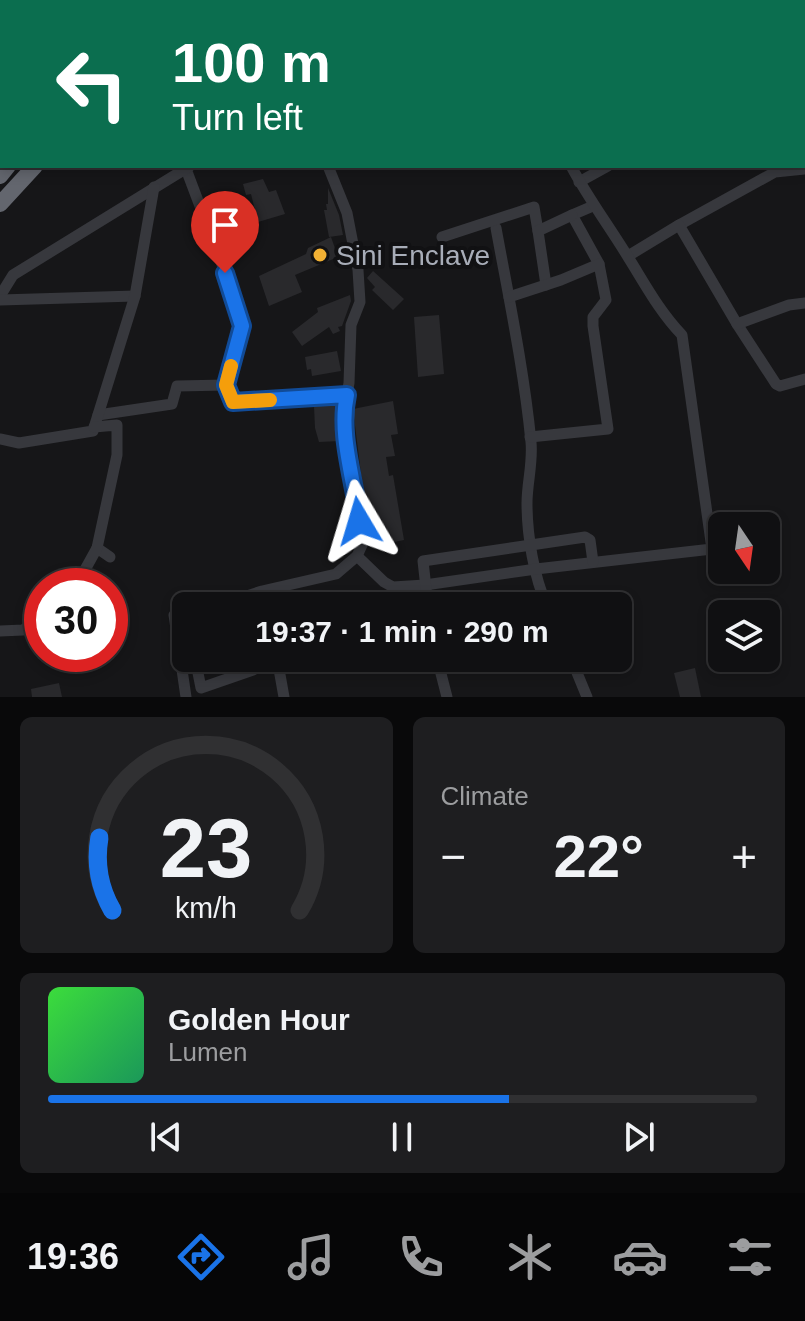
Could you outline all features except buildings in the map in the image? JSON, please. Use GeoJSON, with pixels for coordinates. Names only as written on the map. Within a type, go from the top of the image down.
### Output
{"type":"FeatureCollection","features":[{"type":"Feature","properties":{"kind":"highway"},"geometry":{"type":"LineString","coordinates":[[0,204],[33,168]]}},
{"type":"Feature","properties":{"kind":"street"},"geometry":{"type":"LineString","coordinates":[[0,298],[13,275],[186,168]]}},
{"type":"Feature","properties":{"kind":"street"},"geometry":{"type":"LineString","coordinates":[[188,168],[242,326],[226,385],[233,402],[347,395]]}},
{"type":"Feature","properties":{"kind":"street"},"geometry":{"type":"LineString","coordinates":[[262,591],[336,574],[357,556],[362,545],[344,409],[351,325],[360,302],[358,270],[347,213],[329,168]]}},
{"type":"Feature","properties":{"kind":"street"},"geometry":{"type":"LineString","coordinates":[[357,556],[393,587],[712,549],[682,335],[664,315],[572,168]]}},
{"type":"Feature","properties":{"kind":"street"},"geometry":{"type":"LineString","coordinates":[[579,182],[604,168]]}},
{"type":"Feature","properties":{"kind":"street"},"geometry":{"type":"LineString","coordinates":[[628,256],[775,172],[805,169]]}},
{"type":"Feature","properties":{"kind":"street"},"geometry":{"type":"LineString","coordinates":[[0,439],[19,443],[93,431],[135,296],[154,187]]}},
{"type":"Feature","properties":{"kind":"street"},"geometry":{"type":"LineString","coordinates":[[538,231],[593,206]]}},
{"type":"Feature","properties":{"kind":"street"},"geometry":{"type":"LineString","coordinates":[[442,237],[534,207],[546,285]]}},
{"type":"Feature","properties":{"kind":"street"},"geometry":{"type":"LineString","coordinates":[[530,437],[608,429],[593,326],[593,317],[606,300],[599,264],[572,215]]}},
{"type":"Feature","properties":{"kind":"street"},"geometry":{"type":"LineString","coordinates":[[679,225],[776,384],[780,386],[805,379]]}},
{"type":"Feature","properties":{"kind":"street"},"geometry":{"type":"LineString","coordinates":[[496,228],[530,437],[532,461],[527,504],[541,592]]}},
{"type":"Feature","properties":{"kind":"street"},"geometry":{"type":"LineString","coordinates":[[509,297],[599,264]]}},
{"type":"Feature","properties":{"kind":"street"},"geometry":{"type":"LineString","coordinates":[[0,298],[135,296]]}},
{"type":"Feature","properties":{"kind":"street"},"geometry":{"type":"LineString","coordinates":[[737,324],[789,305],[805,303]]}},
{"type":"Feature","properties":{"kind":"street"},"geometry":{"type":"LineString","coordinates":[[96,421],[172,404],[177,386],[226,385]]}},
{"type":"Feature","properties":{"kind":"street"},"geometry":{"type":"LineString","coordinates":[[86,568],[97,548],[117,455],[117,425],[96,421]]}},
{"type":"Feature","properties":{"kind":"street"},"geometry":{"type":"LineString","coordinates":[[426,592],[423,561],[585,537],[590,540],[593,562]]}},
{"type":"Feature","properties":{"kind":"street"},"geometry":{"type":"LineString","coordinates":[[97,548],[110,557]]}},
{"type":"Feature","properties":{"kind":"street"},"geometry":{"type":"LineString","coordinates":[[0,631],[24,629]]}},
{"type":"Feature","properties":{"kind":"street"},"geometry":{"type":"LineString","coordinates":[[183,672],[186,697]]}},
{"type":"Feature","properties":{"kind":"street"},"geometry":{"type":"LineString","coordinates":[[198,672],[201,688],[247,672]]}},
{"type":"Feature","properties":{"kind":"street"},"geometry":{"type":"LineString","coordinates":[[280,672],[284,697]]}},
{"type":"Feature","properties":{"kind":"street"},"geometry":{"type":"LineString","coordinates":[[441,672],[447,697]]}},
{"type":"Feature","properties":{"kind":"street"},"geometry":{"type":"LineString","coordinates":[[577,672],[587,697]]}},
{"type":"Feature","properties":{"kind":"slow traffic"},"geometry":{"type":"LineString","coordinates":[[231,366],[226,385],[233,402],[270,400]]}},
{"type":"Feature","properties":{"kind":"place","name":"Sini Enclave"},"geometry":{"type":"Point","coordinates":[320,255]}},
{"type":"Feature","properties":{"kind":"route"},"geometry":{"type":"LineString","coordinates":[[225,273],[242,326],[226,385],[233,402],[347,395],[344,409],[346,442],[359,521]]}}]}
